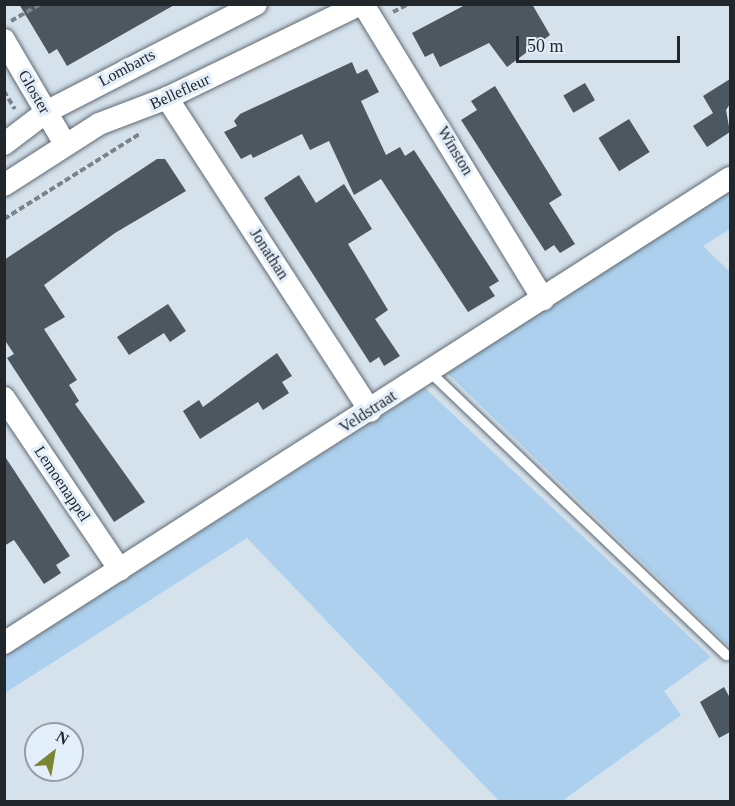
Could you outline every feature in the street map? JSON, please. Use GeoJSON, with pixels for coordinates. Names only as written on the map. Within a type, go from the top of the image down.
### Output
{"type":"FeatureCollection","features":[{"type":"Feature","properties":{"kind":"street","name":"Lombarts"},"geometry":{"type":"LineString","coordinates":[[4,144],[46,112],[256,4]]}},
{"type":"Feature","properties":{"kind":"street","name":"Bellefleur"},"geometry":{"type":"LineString","coordinates":[[4,186],[65,144],[99,124],[167,98],[362,4]]}},
{"type":"Feature","properties":{"kind":"street","name":"Winston"},"geometry":{"type":"LineString","coordinates":[[362,4],[543,299]]}},
{"type":"Feature","properties":{"kind":"street","name":"Gloster"},"geometry":{"type":"LineString","coordinates":[[4,40],[65,144]]}},
{"type":"Feature","properties":{"kind":"street","name":"Jonathan"},"geometry":{"type":"LineString","coordinates":[[167,98],[370,411]]}},
{"type":"Feature","properties":{"kind":"street","name":"Veldstraat"},"geometry":{"type":"LineString","coordinates":[[4,643],[370,411],[730,178]]}},
{"type":"Feature","properties":{"kind":"street","name":"Lemoenappel"},"geometry":{"type":"LineString","coordinates":[[4,398],[120,570]]}},
{"type":"Feature","properties":{"kind":"lane"},"geometry":{"type":"LineString","coordinates":[[430,372],[726,655]]}},
{"type":"Feature","properties":{"kind":"path"},"geometry":{"type":"LineString","coordinates":[[4,24],[40,4]]}},
{"type":"Feature","properties":{"kind":"shaded area"},"geometry":{"type":"Polygon","coordinates":[[[730,186],[730,229],[703,246],[730,272],[730,647],[447,373],[730,186]]]}},
{"type":"Feature","properties":{"kind":"shaded area"},"geometry":{"type":"Polygon","coordinates":[[[425,388],[711,657],[664,691],[681,715],[562,801],[499,801],[247,538],[5,693],[5,656],[425,388]]]}},
{"type":"Feature","properties":{"kind":"building"},"geometry":{"type":"Polygon","coordinates":[[[19,4],[176,4],[67,66],[57,49],[49,54],[19,4]]]}},
{"type":"Feature","properties":{"kind":"building"},"geometry":{"type":"Polygon","coordinates":[[[467,4],[532,4],[550,35],[507,67],[489,43],[440,67],[433,53],[425,57],[412,33],[467,4]]]}},
{"type":"Feature","properties":{"kind":"building"},"geometry":{"type":"Polygon","coordinates":[[[352,62],[357,74],[367,69],[379,92],[361,101],[386,155],[400,147],[405,156],[414,150],[499,281],[489,287],[495,296],[468,312],[381,179],[354,195],[329,141],[310,150],[302,134],[253,158],[251,154],[241,159],[224,132],[237,126],[234,121],[240,114],[352,62]]]}},
{"type":"Feature","properties":{"kind":"building"},"geometry":{"type":"Polygon","coordinates":[[[730,79],[730,104],[726,110],[730,132],[707,147],[693,126],[713,113],[703,96],[730,79]]]}},
{"type":"Feature","properties":{"kind":"building"},"geometry":{"type":"Polygon","coordinates":[[[585,83],[595,100],[573,113],[563,96],[585,83]]]}},
{"type":"Feature","properties":{"kind":"building"},"geometry":{"type":"Polygon","coordinates":[[[495,86],[562,195],[549,203],[575,244],[560,253],[554,245],[545,251],[461,120],[477,110],[471,101],[495,86]]]}},
{"type":"Feature","properties":{"kind":"building"},"geometry":{"type":"Polygon","coordinates":[[[629,119],[650,152],[619,171],[598,138],[629,119]]]}},
{"type":"Feature","properties":{"kind":"building"},"geometry":{"type":"Polygon","coordinates":[[[157,159],[165,159],[186,191],[115,233],[44,285],[65,317],[44,329],[77,380],[69,385],[79,401],[75,404],[145,502],[114,522],[7,358],[14,354],[4,339],[4,260],[157,159]]]}},
{"type":"Feature","properties":{"kind":"building"},"geometry":{"type":"Polygon","coordinates":[[[299,175],[316,203],[344,184],[372,229],[348,244],[388,310],[375,319],[400,356],[384,366],[379,357],[370,363],[264,198],[299,175]]]}},
{"type":"Feature","properties":{"kind":"building"},"geometry":{"type":"Polygon","coordinates":[[[168,304],[186,331],[170,342],[164,333],[129,355],[117,337],[168,304]]]}},
{"type":"Feature","properties":{"kind":"building"},"geometry":{"type":"Polygon","coordinates":[[[277,353],[292,376],[282,382],[289,393],[263,410],[258,402],[200,439],[183,411],[199,400],[203,407],[277,353]]]}},
{"type":"Feature","properties":{"kind":"building"},"geometry":{"type":"Polygon","coordinates":[[[4,455],[70,556],[56,565],[61,573],[44,584],[14,540],[4,546],[4,455]]]}},
{"type":"Feature","properties":{"kind":"building"},"geometry":{"type":"Polygon","coordinates":[[[724,687],[730,698],[730,732],[719,738],[700,702],[724,687]]]}}]}
